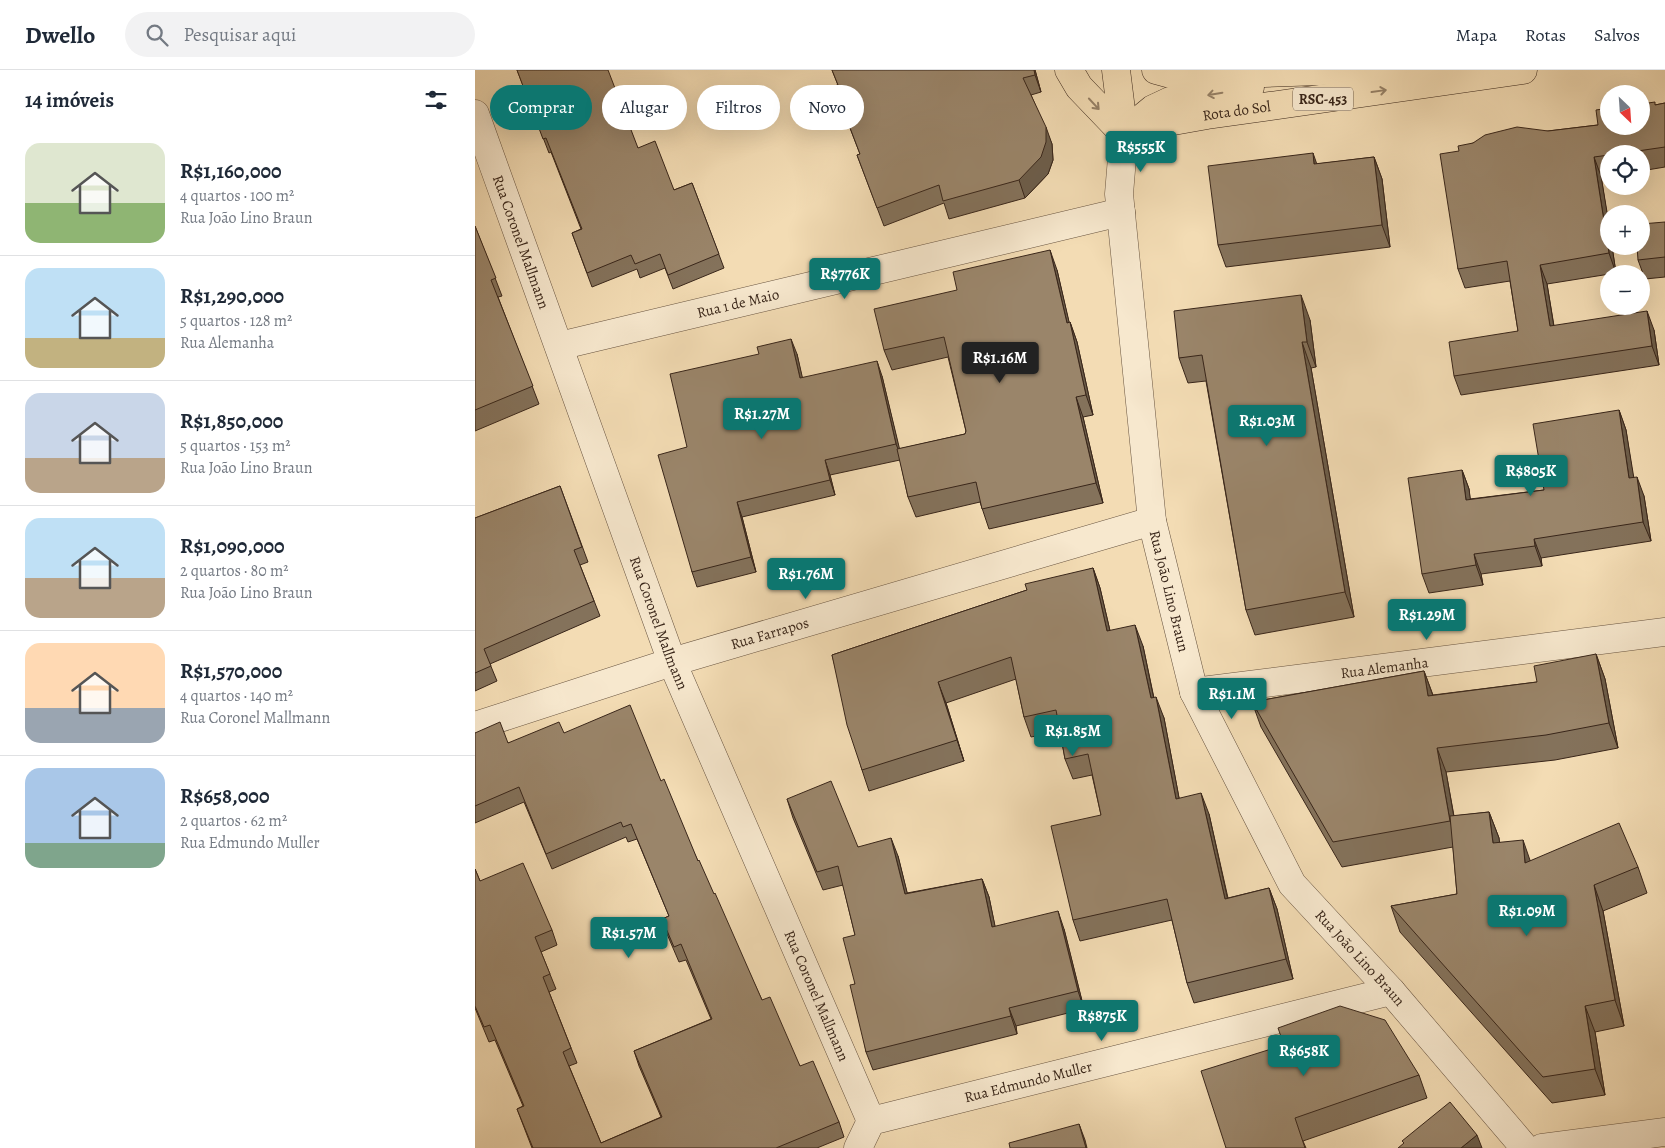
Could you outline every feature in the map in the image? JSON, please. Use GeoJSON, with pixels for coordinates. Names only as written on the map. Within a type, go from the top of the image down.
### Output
{"type":"FeatureCollection","features":[{"type":"Feature","properties":{"kind":"highway"},"geometry":{"type":"LineString","coordinates":[[1069,70],[1079,87],[1124,134]]}},
{"type":"Feature","properties":{"kind":"highway"},"geometry":{"type":"LineString","coordinates":[[1116,70],[1124,134]]}},
{"type":"Feature","properties":{"kind":"highway","name":"Rota do Sol"},"geometry":{"type":"LineString","coordinates":[[1156,70],[1178,76],[1350,70],[1527,70]]}},
{"type":"Feature","properties":{"kind":"highway"},"geometry":{"type":"LineString","coordinates":[[1124,134],[1153,108],[1170,102],[1350,70]]}},
{"type":"Feature","properties":{"kind":"highway","name":"Rota do Sol"},"geometry":{"type":"LineString","coordinates":[[1124,134],[1161,123],[1207,115],[1523,70]]}},
{"type":"Feature","properties":{"kind":"street","name":"Rua Coronel Mallmann"},"geometry":{"type":"LineString","coordinates":[[475,114],[672,662],[871,1121]]}},
{"type":"Feature","properties":{"kind":"street","name":"Rua João Lino Braun"},"geometry":{"type":"LineString","coordinates":[[1124,134],[1119,179],[1121,212],[1151,521],[1194,692],[1292,884],[1391,991],[1525,1148]]}},
{"type":"Feature","properties":{"kind":"street","name":"Rua 1 de Maio"},"geometry":{"type":"LineString","coordinates":[[559,346],[1121,212]]}},
{"type":"Feature","properties":{"kind":"street","name":"Rua Farrapos"},"geometry":{"type":"LineString","coordinates":[[475,726],[672,662],[1151,521]]}},
{"type":"Feature","properties":{"kind":"street","name":"Rua Alemanha"},"geometry":{"type":"LineString","coordinates":[[1194,692],[1665,632]]}},
{"type":"Feature","properties":{"kind":"street","name":"Rua Edmundo Muller"},"geometry":{"type":"LineString","coordinates":[[871,1121],[1391,991]]}},
{"type":"Feature","properties":{"kind":"street"},"geometry":{"type":"LineString","coordinates":[[858,1148],[871,1121]]}},
{"type":"Feature","properties":{"kind":"street"},"geometry":{"type":"LineString","coordinates":[[1542,1148],[1665,1132]]}},
{"type":"Feature","properties":{"kind":"building"},"geometry":{"type":"Polygon","coordinates":[[[517,70],[608,70],[614,85],[602,85],[602,130],[631,130],[638,148],[655,141],[674,190],[692,183],[719,254],[668,275],[660,254],[635,264],[631,255],[587,273],[572,233],[582,229],[546,138],[543,139],[540,130],[592,130],[592,85],[523,85],[517,70]]]}},
{"type":"Feature","properties":{"kind":"building"},"geometry":{"type":"Polygon","coordinates":[[[832,70],[1034,70],[1035,75],[1023,78],[1046,127],[1046,142],[1041,157],[1019,180],[943,201],[939,185],[877,208],[857,155],[860,154],[851,130],[864,130],[864,85],[838,85],[832,70]]]}},
{"type":"Feature","properties":{"kind":"building"},"geometry":{"type":"Polygon","coordinates":[[[1655,102],[1655,105],[1665,103],[1665,147],[1650,149],[1650,145],[1600,145],[1600,156],[1594,157],[1602,205],[1600,255],[1540,265],[1550,326],[1621,315],[1648,315],[1652,346],[1454,376],[1449,342],[1518,331],[1507,261],[1458,269],[1440,154],[1459,151],[1458,146],[1473,143],[1485,135],[1517,127],[1548,131],[1598,125],[1596,110],[1600,109],[1600,135],[1650,135],[1650,103],[1655,102]]]}},
{"type":"Feature","properties":{"kind":"building"},"geometry":{"type":"Polygon","coordinates":[[[1313,153],[1314,164],[1374,157],[1382,225],[1218,245],[1208,166],[1313,153]]]}},
{"type":"Feature","properties":{"kind":"building"},"geometry":{"type":"Polygon","coordinates":[[[1665,222],[1665,257],[1638,260],[1638,255],[1650,255],[1650,223],[1665,222]]]}},
{"type":"Feature","properties":{"kind":"building"},"geometry":{"type":"Polygon","coordinates":[[[475,226],[496,278],[491,280],[533,386],[475,410],[475,226]]]}},
{"type":"Feature","properties":{"kind":"building"},"geometry":{"type":"Polygon","coordinates":[[[1050,250],[1067,323],[1070,322],[1086,395],[1076,397],[1096,483],[982,509],[976,482],[908,497],[897,449],[965,434],[966,431],[944,337],[884,350],[874,309],[957,290],[953,272],[1050,250]]]}},
{"type":"Feature","properties":{"kind":"building"},"geometry":{"type":"Polygon","coordinates":[[[1301,295],[1307,342],[1302,342],[1345,592],[1246,610],[1202,355],[1179,358],[1174,311],[1301,295]]]}},
{"type":"Feature","properties":{"kind":"building"},"geometry":{"type":"Polygon","coordinates":[[[791,339],[800,378],[877,361],[896,444],[825,460],[830,480],[737,502],[751,557],[692,572],[658,455],[687,447],[670,374],[759,354],[757,347],[791,339]]]}},
{"type":"Feature","properties":{"kind":"building"},"geometry":{"type":"Polygon","coordinates":[[[1619,410],[1629,478],[1637,477],[1643,522],[1534,539],[1535,546],[1474,554],[1476,565],[1422,574],[1408,478],[1462,470],[1466,500],[1544,490],[1533,424],[1619,410]]]}},
{"type":"Feature","properties":{"kind":"building"},"geometry":{"type":"Polygon","coordinates":[[[560,486],[582,547],[574,550],[594,601],[484,649],[491,666],[475,673],[475,518],[560,486]]]}},
{"type":"Feature","properties":{"kind":"building"},"geometry":{"type":"Polygon","coordinates":[[[1093,568],[1107,631],[1135,625],[1151,698],[1156,697],[1176,799],[1201,793],[1225,899],[1269,888],[1286,959],[1187,983],[1167,899],[1073,920],[1051,826],[1101,815],[1088,754],[1065,759],[1056,710],[1024,717],[1011,657],[938,682],[957,740],[862,770],[847,725],[832,655],[1027,590],[1025,584],[1093,568]]]}},
{"type":"Feature","properties":{"kind":"building"},"geometry":{"type":"Polygon","coordinates":[[[1596,654],[1609,723],[1546,735],[1437,748],[1450,821],[1333,842],[1252,702],[1424,671],[1428,696],[1537,682],[1534,666],[1596,654]]]}},
{"type":"Feature","properties":{"kind":"building"},"geometry":{"type":"Polygon","coordinates":[[[630,705],[661,781],[664,779],[698,861],[715,893],[762,1000],[770,997],[800,1066],[813,1061],[839,1122],[776,1148],[533,1148],[517,1109],[524,1106],[490,1025],[484,1027],[475,1006],[475,869],[480,881],[523,863],[552,930],[535,937],[550,974],[543,977],[571,1048],[563,1052],[601,1143],[662,1117],[634,1051],[712,1019],[681,944],[674,947],[662,919],[669,916],[631,824],[623,827],[621,822],[546,854],[519,787],[475,806],[475,733],[500,722],[508,743],[559,722],[564,733],[630,705]]]}},
{"type":"Feature","properties":{"kind":"building"},"geometry":{"type":"Polygon","coordinates":[[[831,781],[858,847],[891,838],[905,894],[982,879],[992,927],[1058,911],[1078,991],[1009,1008],[1011,1016],[866,1052],[850,985],[855,984],[843,938],[855,935],[838,866],[817,872],[787,799],[831,781]]]}},
{"type":"Feature","properties":{"kind":"building"},"geometry":{"type":"Polygon","coordinates":[[[1489,812],[1493,843],[1523,840],[1525,863],[1619,823],[1638,867],[1594,885],[1615,1000],[1585,1006],[1595,1069],[1543,1077],[1391,906],[1457,894],[1450,816],[1489,812]]]}},
{"type":"Feature","properties":{"kind":"building"},"geometry":{"type":"Polygon","coordinates":[[[1340,1006],[1385,1020],[1419,1075],[1295,1118],[1305,1148],[1226,1148],[1201,1071],[1284,1045],[1278,1028],[1340,1006]]]}},
{"type":"Feature","properties":{"kind":"building"},"geometry":{"type":"Polygon","coordinates":[[[1450,1102],[1477,1135],[1461,1148],[1398,1148],[1404,1143],[1402,1141],[1450,1102]]]}},
{"type":"Feature","properties":{"kind":"building"},"geometry":{"type":"Polygon","coordinates":[[[1079,1124],[1086,1148],[1010,1148],[1009,1143],[1079,1124]]]}}]}
